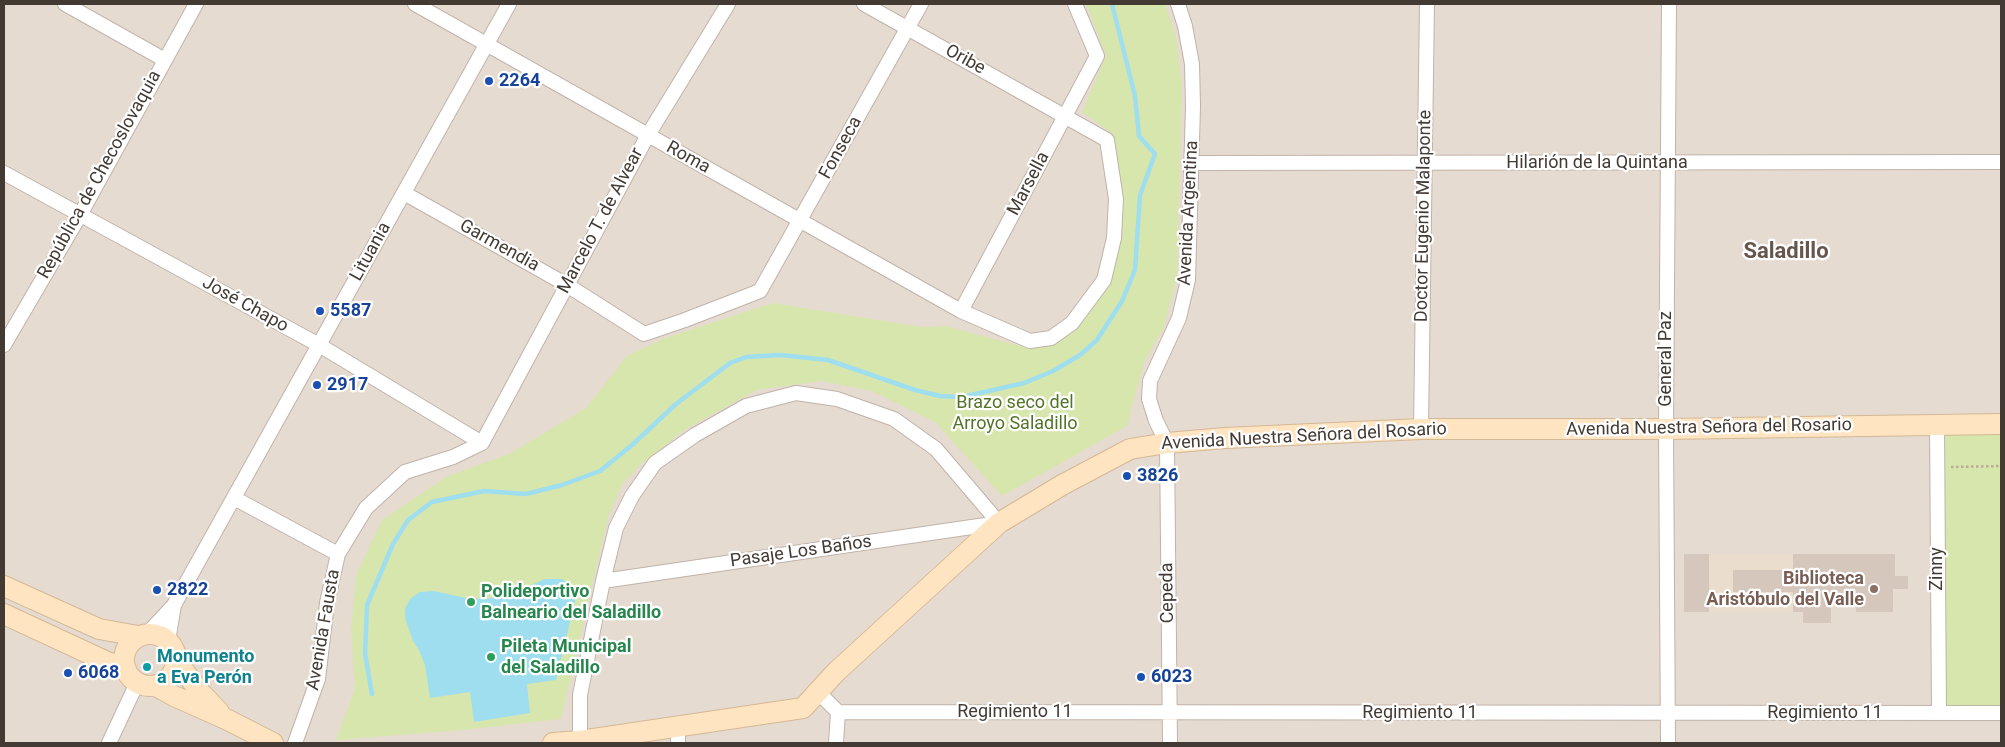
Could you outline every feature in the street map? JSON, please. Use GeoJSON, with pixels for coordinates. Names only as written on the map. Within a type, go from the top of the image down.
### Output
{"type":"FeatureCollection","features":[{"type":"Feature","properties":{"kind":"street"},"geometry":{"type":"LineString","coordinates":[[65,4],[165,60]]}},
{"type":"Feature","properties":{"kind":"street","name":"República de Checoslovaquia"},"geometry":{"type":"LineString","coordinates":[[4,345],[80,215],[196,4]]}},
{"type":"Feature","properties":{"kind":"street","name":"Roma"},"geometry":{"type":"LineString","coordinates":[[415,4],[962,311]]}},
{"type":"Feature","properties":{"kind":"street","name":"Lituania"},"geometry":{"type":"LineString","coordinates":[[143,635],[174,605],[509,4]]}},
{"type":"Feature","properties":{"kind":"street","name":"Marcelo T. de Alvear"},"geometry":{"type":"LineString","coordinates":[[482,443],[648,135],[728,4]]}},
{"type":"Feature","properties":{"kind":"street","name":"Oribe"},"geometry":{"type":"LineString","coordinates":[[864,4],[1066,116]]}},
{"type":"Feature","properties":{"kind":"street","name":"Fonseca"},"geometry":{"type":"LineString","coordinates":[[644,334],[760,291],[921,4]]}},
{"type":"Feature","properties":{"kind":"street","name":"Marsella"},"geometry":{"type":"LineString","coordinates":[[962,311],[1097,56],[1075,4]]}},
{"type":"Feature","properties":{"kind":"street","name":"Avenida Argentina"},"geometry":{"type":"LineString","coordinates":[[1166,443],[1149,400],[1150,381],[1180,318],[1188,280],[1192,163],[1192,64],[1185,26],[1178,4]]}},
{"type":"Feature","properties":{"kind":"street","name":"Doctor Eugenio Malaponte"},"geometry":{"type":"LineString","coordinates":[[1421,429],[1427,4]]}},
{"type":"Feature","properties":{"kind":"street","name":"General Paz"},"geometry":{"type":"LineString","coordinates":[[1668,743],[1666,430],[1670,4]]}},
{"type":"Feature","properties":{"kind":"street"},"geometry":{"type":"LineString","coordinates":[[962,311],[1030,341],[1050,338],[1072,323],[1104,280],[1114,238],[1116,199],[1107,140],[1066,116]]}},
{"type":"Feature","properties":{"kind":"street","name":"Hilarión de la Quintana"},"geometry":{"type":"LineString","coordinates":[[1192,163],[2001,162]]}},
{"type":"Feature","properties":{"kind":"street","name":"José Chapo"},"geometry":{"type":"LineString","coordinates":[[4,173],[319,345],[482,443]]}},
{"type":"Feature","properties":{"kind":"street","name":"Garmendia"},"geometry":{"type":"LineString","coordinates":[[404,193],[567,285],[644,334]]}},
{"type":"Feature","properties":{"kind":"street"},"geometry":{"type":"LineString","coordinates":[[580,741],[580,695],[603,581],[616,528],[632,496],[655,463],[695,435],[746,406],[796,393],[836,399],[894,419],[936,449],[998,522]]}},
{"type":"Feature","properties":{"kind":"street","name":"Zinny"},"geometry":{"type":"LineString","coordinates":[[1937,424],[1939,713]]}},
{"type":"Feature","properties":{"kind":"street","name":"Avenida Nuestra Señora del Rosario"},"geometry":{"type":"LineString","coordinates":[[553,743],[678,735],[803,708],[836,672],[998,522],[1062,485],[1130,450],[1166,443],[1225,438],[1421,429],[1666,430],[2001,424]]}},
{"type":"Feature","properties":{"kind":"street","name":"Avenida Fausta"},"geometry":{"type":"LineString","coordinates":[[295,743],[318,679],[327,604],[338,554],[366,508],[405,472],[453,457],[482,443]]}},
{"type":"Feature","properties":{"kind":"street","name":"Cepeda"},"geometry":{"type":"LineString","coordinates":[[1166,443],[1170,743]]}},
{"type":"Feature","properties":{"kind":"street"},"geometry":{"type":"LineString","coordinates":[[234,498],[338,554]]}},
{"type":"Feature","properties":{"kind":"street","name":"Pasaje Los Baños"},"geometry":{"type":"LineString","coordinates":[[603,581],[998,522]]}},
{"type":"Feature","properties":{"kind":"street"},"geometry":{"type":"LineString","coordinates":[[4,586],[100,629],[143,635],[158,635],[168,640],[175,650],[177,662],[201,693],[228,720]]}},
{"type":"Feature","properties":{"kind":"street","name":"Lituania"},"geometry":{"type":"LineString","coordinates":[[168,640],[174,605]]}},
{"type":"Feature","properties":{"kind":"street"},"geometry":{"type":"LineString","coordinates":[[4,614],[273,743]]}},
{"type":"Feature","properties":{"kind":"street"},"geometry":{"type":"LineString","coordinates":[[143,635],[131,642],[126,650],[124,659],[140,679],[166,681],[173,673],[177,662]]}},
{"type":"Feature","properties":{"kind":"street"},"geometry":{"type":"LineString","coordinates":[[110,743],[140,679]]}},
{"type":"Feature","properties":{"kind":"street"},"geometry":{"type":"LineString","coordinates":[[818,692],[838,712],[836,743]]}},
{"type":"Feature","properties":{"kind":"street","name":"Regimiento 11"},"geometry":{"type":"LineString","coordinates":[[838,712],[2001,713]]}},
{"type":"Feature","properties":{"kind":"path"},"geometry":{"type":"LineString","coordinates":[[1937,468],[2001,466]]}},
{"type":"Feature","properties":{"kind":"shaded area"},"geometry":{"type":"Polygon","coordinates":[[[4,4],[2001,4],[2001,743],[4,743],[4,4]]]}},
{"type":"Feature","properties":{"kind":"shaded area"},"geometry":{"type":"Polygon","coordinates":[[[1684,554],[1831,554],[1831,623],[1803,623],[1802,612],[1684,612],[1684,554]]]}},
{"type":"Feature","properties":{"kind":"green space","name":"Brazo seco del Arroyo Saladillo"},"geometry":{"type":"Polygon","coordinates":[[[1086,4],[1165,4],[1176,36],[1182,86],[1177,278],[1163,329],[1144,362],[1127,426],[1002,496],[935,422],[872,391],[821,381],[756,390],[686,429],[641,464],[623,483],[608,517],[561,719],[463,730],[336,740],[355,688],[351,629],[356,575],[382,520],[446,477],[511,453],[586,408],[627,356],[665,338],[773,303],[922,327],[946,326],[1020,346],[1050,344],[1076,328],[1111,282],[1121,236],[1121,199],[1114,135],[1082,112],[1106,56],[1086,4]]]}},
{"type":"Feature","properties":{"kind":"green space"},"geometry":{"type":"Polygon","coordinates":[[[1937,424],[2001,424],[2001,713],[1939,713],[1937,424]]]}},
{"type":"Feature","properties":{"kind":"water","name":"Pileta Municipal del Saladillo"},"geometry":{"type":"Polygon","coordinates":[[[545,579],[562,579],[572,586],[576,597],[556,680],[527,684],[530,713],[474,722],[470,692],[430,698],[425,665],[413,641],[405,618],[405,609],[410,599],[420,592],[434,591],[466,598],[486,599],[514,593],[545,579]]]}},
{"type":"Feature","properties":{"kind":"building"},"geometry":{"type":"Polygon","coordinates":[[[1684,554],[1709,554],[1709,612],[1684,612],[1684,554]]]}},
{"type":"Feature","properties":{"kind":"building"},"geometry":{"type":"Polygon","coordinates":[[[1793,554],[1895,554],[1895,576],[1908,576],[1908,589],[1893,589],[1893,612],[1856,612],[1856,596],[1831,596],[1831,623],[1803,623],[1803,612],[1793,612],[1793,592],[1733,592],[1733,570],[1793,570],[1793,554]]]}},
{"type":"Feature","properties":{"kind":"waterway"},"geometry":{"type":"LineString","coordinates":[[372,694],[365,654],[367,605],[393,544],[408,520],[432,502],[484,491],[526,494],[562,485],[600,471],[632,445],[676,404],[730,363],[746,357],[780,355],[828,360],[915,390],[940,396],[962,397],[1024,383],[1053,371],[1080,355],[1097,340],[1122,301],[1135,270],[1140,195],[1155,154],[1139,136],[1135,96],[1112,4]]}},
{"type":"Feature","properties":{"kind":"place","name":"2264"},"geometry":{"type":"Point","coordinates":[489,81]}},
{"type":"Feature","properties":{"kind":"place","name":"5587"},"geometry":{"type":"Point","coordinates":[320,311]}},
{"type":"Feature","properties":{"kind":"place","name":"2917"},"geometry":{"type":"Point","coordinates":[317,385]}},
{"type":"Feature","properties":{"kind":"place","name":"3826"},"geometry":{"type":"Point","coordinates":[1127,476]}},
{"type":"Feature","properties":{"kind":"place","name":"Biblioteca Aristóbulo del Valle"},"geometry":{"type":"Point","coordinates":[1874,589]}},
{"type":"Feature","properties":{"kind":"place","name":"2822"},"geometry":{"type":"Point","coordinates":[157,590]}},
{"type":"Feature","properties":{"kind":"place","name":"Polideportivo Balneario del Saladillo"},"geometry":{"type":"Point","coordinates":[471,602]}},
{"type":"Feature","properties":{"kind":"place","name":"Pileta Municipal del Saladillo"},"geometry":{"type":"Point","coordinates":[491,657]}},
{"type":"Feature","properties":{"kind":"place","name":"Monumento a Eva Perón"},"geometry":{"type":"Point","coordinates":[147,667]}},
{"type":"Feature","properties":{"kind":"place","name":"6068"},"geometry":{"type":"Point","coordinates":[68,673]}},
{"type":"Feature","properties":{"kind":"place","name":"6023"},"geometry":{"type":"Point","coordinates":[1141,677]}},
{"type":"Feature","properties":{"kind":"district","name":"Saladillo"},"geometry":{"type":"Point","coordinates":[1786,252]}}]}
